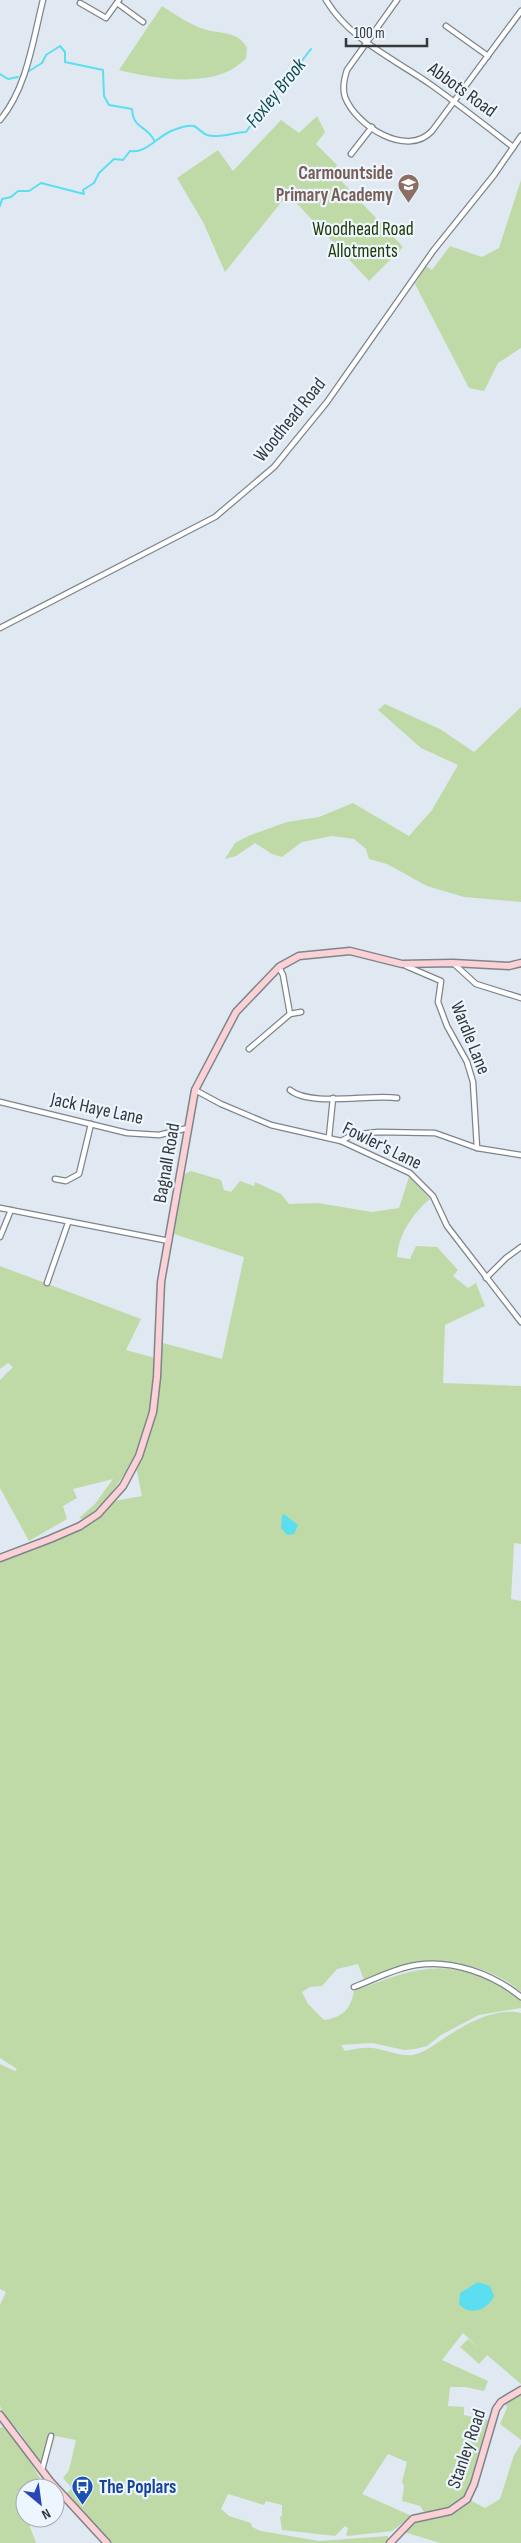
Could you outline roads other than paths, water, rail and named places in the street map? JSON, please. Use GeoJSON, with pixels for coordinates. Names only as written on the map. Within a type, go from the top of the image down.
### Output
{"type":"FeatureCollection","features":[{"type":"Feature","properties":{"kind":"street"},"geometry":{"type":"LineString","coordinates":[[0,120],[10,108],[20,89],[43,0]]}},
{"type":"Feature","properties":{"kind":"street","name":"Abbots Road"},"geometry":{"type":"LineString","coordinates":[[326,0],[335,15],[349,31],[455,102],[513,147]]}},
{"type":"Feature","properties":{"kind":"street"},"geometry":{"type":"LineString","coordinates":[[397,0],[347,70],[343,83],[344,96],[357,116],[399,142],[418,140],[427,136],[455,102],[521,11]]}},
{"type":"Feature","properties":{"kind":"street"},"geometry":{"type":"LineString","coordinates":[[80,2],[106,18],[118,1],[143,22]]}},
{"type":"Feature","properties":{"kind":"street"},"geometry":{"type":"LineString","coordinates":[[446,26],[488,56]]}},
{"type":"Feature","properties":{"kind":"street"},"geometry":{"type":"LineString","coordinates":[[351,154],[372,127]]}},
{"type":"Feature","properties":{"kind":"street","name":"Woodhead Road"},"geometry":{"type":"LineString","coordinates":[[0,628],[215,517],[274,467],[327,402],[433,251],[521,136]]}},
{"type":"Feature","properties":{"kind":"street","name":"Bagnall Road"},"geometry":{"type":"LineString","coordinates":[[0,1558],[80,1526],[98,1514],[113,1499],[130,1474],[145,1440],[152,1412],[158,1369],[160,1295],[195,1090],[236,1012],[279,967],[299,956],[350,951],[402,964],[453,963],[510,966],[521,963]]}},
{"type":"Feature","properties":{"kind":"street"},"geometry":{"type":"LineString","coordinates":[[453,963],[476,984],[521,998]]}},
{"type":"Feature","properties":{"kind":"street","name":"Wardle Lane"},"geometry":{"type":"LineString","coordinates":[[402,964],[441,981],[438,1002],[447,1026],[467,1062],[473,1082],[477,1148]]}},
{"type":"Feature","properties":{"kind":"street"},"geometry":{"type":"LineString","coordinates":[[279,967],[283,975],[290,1014]]}},
{"type":"Feature","properties":{"kind":"street"},"geometry":{"type":"LineString","coordinates":[[249,1049],[290,1014],[301,1012]]}},
{"type":"Feature","properties":{"kind":"street","name":"Fowler's Lane"},"geometry":{"type":"LineString","coordinates":[[195,1090],[221,1104],[270,1125],[341,1141],[390,1163],[422,1183],[433,1196],[447,1226],[521,1322]]}},
{"type":"Feature","properties":{"kind":"street"},"geometry":{"type":"LineString","coordinates":[[290,1090],[296,1095],[333,1098],[355,1099],[384,1096],[397,1098]]}},
{"type":"Feature","properties":{"kind":"street"},"geometry":{"type":"LineString","coordinates":[[329,1137],[333,1098]]}},
{"type":"Feature","properties":{"kind":"street","name":"Jack Haye Lane"},"geometry":{"type":"LineString","coordinates":[[0,1102],[91,1124],[147,1135],[166,1134],[188,1128]]}},
{"type":"Feature","properties":{"kind":"street"},"geometry":{"type":"LineString","coordinates":[[55,1179],[66,1181],[79,1174],[91,1124]]}},
{"type":"Feature","properties":{"kind":"street"},"geometry":{"type":"LineString","coordinates":[[341,1141],[352,1135],[378,1132],[435,1133],[477,1148],[521,1155]]}},
{"type":"Feature","properties":{"kind":"street"},"geometry":{"type":"LineString","coordinates":[[0,1208],[68,1223],[169,1241]]}},
{"type":"Feature","properties":{"kind":"street"},"geometry":{"type":"LineString","coordinates":[[0,1237],[11,1210]]}},
{"type":"Feature","properties":{"kind":"street"},"geometry":{"type":"LineString","coordinates":[[47,1283],[68,1223]]}},
{"type":"Feature","properties":{"kind":"street"},"geometry":{"type":"LineString","coordinates":[[486,1278],[506,1258],[521,1247]]}},
{"type":"Feature","properties":{"kind":"street"},"geometry":{"type":"LineString","coordinates":[[354,1987],[416,1965],[437,1964],[455,1966],[484,1975],[521,1997]]}},
{"type":"Feature","properties":{"kind":"street","name":"Stanley Road"},"geometry":{"type":"LineString","coordinates":[[390,2543],[413,2519],[450,2511],[463,2504],[472,2490],[496,2409],[501,2402],[521,2390]]}},
{"type":"Feature","properties":{"kind":"street"},"geometry":{"type":"LineString","coordinates":[[0,2415],[42,2470],[107,2543]]}},
{"type":"Feature","properties":{"kind":"street"},"geometry":{"type":"LineString","coordinates":[[42,2470],[51,2436]]}},
{"type":"Feature","properties":{"kind":"water"},"geometry":{"type":"Polygon","coordinates":[[[284,1514],[298,1525],[294,1534],[287,1535],[281,1528],[282,1516],[284,1514]]]}},
{"type":"Feature","properties":{"kind":"water"},"geometry":{"type":"Polygon","coordinates":[[[478,2282],[490,2286],[494,2296],[488,2305],[478,2310],[473,2311],[463,2308],[459,2304],[460,2293],[478,2282]]]}},
{"type":"Feature","properties":{"kind":"waterway"},"geometry":{"type":"LineString","coordinates":[[29,71],[42,63],[46,55],[60,46],[65,52],[65,62],[103,70],[104,96],[109,105],[132,109],[137,124],[151,135],[154,140]]}},
{"type":"Feature","properties":{"kind":"waterway","name":"Foxley Brook"},"geometry":{"type":"LineString","coordinates":[[0,206],[2,199],[11,197],[18,191],[29,191],[41,183],[84,194],[83,190],[94,183],[99,173],[114,159],[123,160],[130,151],[146,148],[166,134],[179,128],[194,126],[211,136],[246,132],[311,49]]}},
{"type":"Feature","properties":{"kind":"waterway"},"geometry":{"type":"LineString","coordinates":[[0,74],[8,79],[18,77]]}},
{"type":"Feature","properties":{"kind":"place","name":"Carmountside Primary Academy"},"geometry":{"type":"Point","coordinates":[409,203]}},
{"type":"Feature","properties":{"kind":"place","name":"The Poplars"},"geometry":{"type":"Point","coordinates":[83,2506]}},
{"type":"Feature","properties":{"kind":"park label","name":"Woodhead Road Allotments"},"geometry":{"type":"Point","coordinates":[363,240]}}]}
